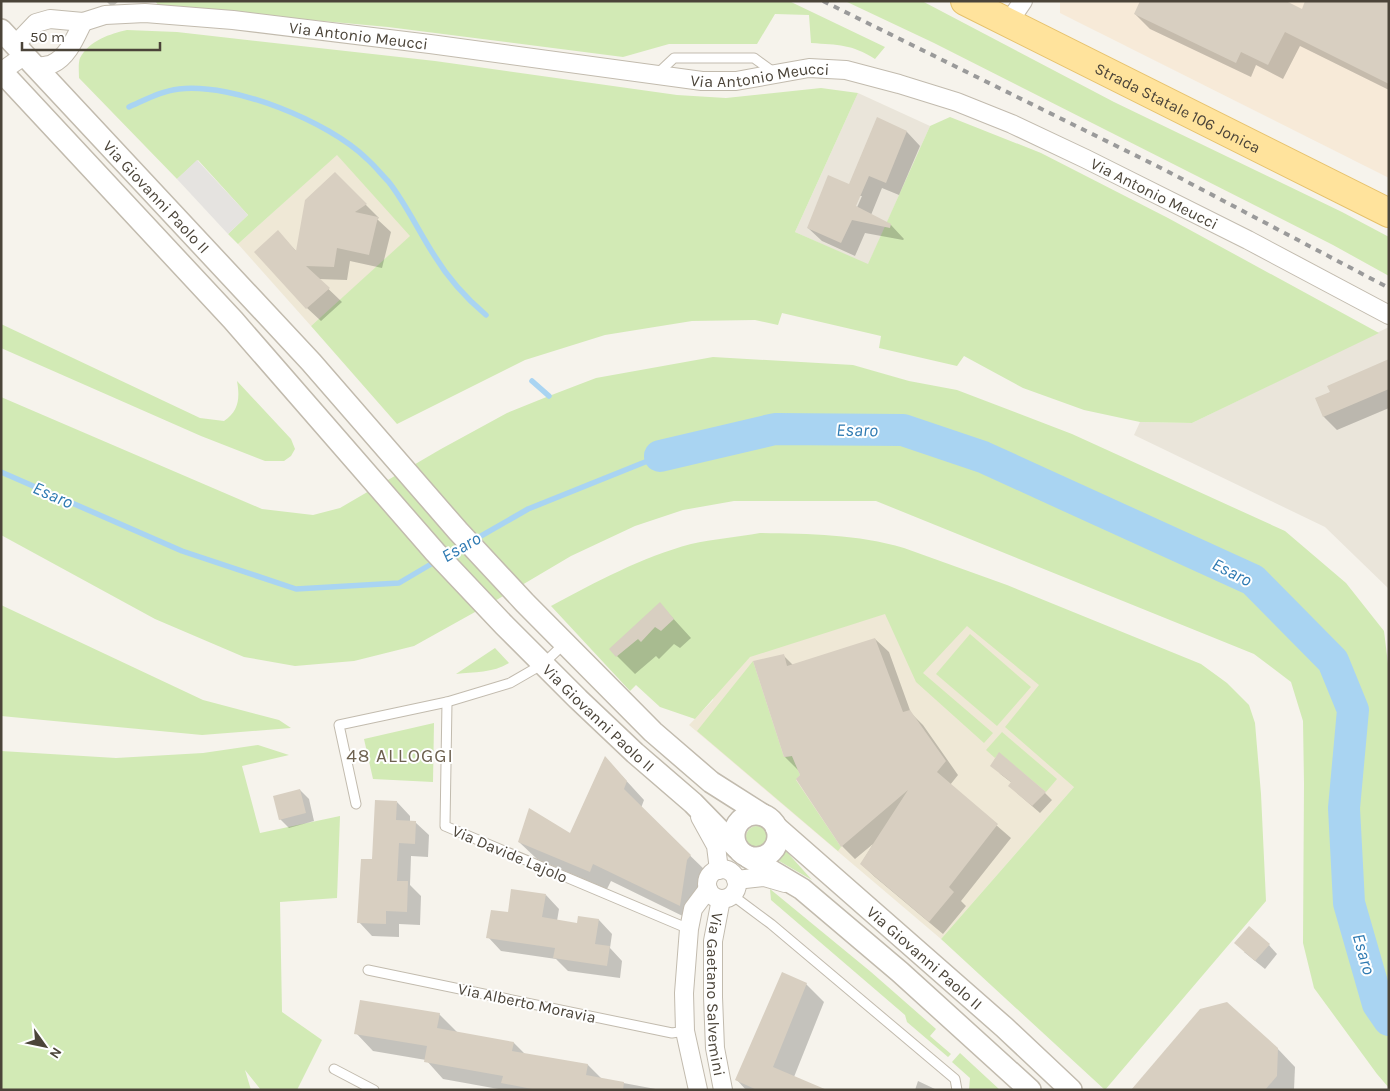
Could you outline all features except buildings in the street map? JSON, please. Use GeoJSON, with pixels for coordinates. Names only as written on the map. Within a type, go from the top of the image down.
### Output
{"type":"FeatureCollection","features":[{"type":"Feature","properties":{"kind":"main road","name":"Strada Statale 106 Jonica"},"geometry":{"type":"LineString","coordinates":[[965,1],[1389,213]]}},
{"type":"Feature","properties":{"kind":"street"},"geometry":{"type":"LineString","coordinates":[[1008,23],[1023,1]]}},
{"type":"Feature","properties":{"kind":"street","name":"Via Antonio Meucci"},"geometry":{"type":"LineString","coordinates":[[83,22],[105,15],[145,13],[233,20],[430,44],[702,82],[736,81],[809,68],[846,70],[958,102],[1012,124],[1248,240],[1389,316]]}},
{"type":"Feature","properties":{"kind":"street"},"geometry":{"type":"LineString","coordinates":[[2,71],[36,23],[50,19],[83,22],[64,55],[52,64],[19,49]]}},
{"type":"Feature","properties":{"kind":"street","name":"Via Giovanni Paolo II"},"geometry":{"type":"LineString","coordinates":[[19,49],[311,362],[458,531],[548,626],[653,732],[704,776],[770,821],[996,1020],[1071,1090]]}},
{"type":"Feature","properties":{"kind":"street","name":"Via Giovanni Paolo II"},"geometry":{"type":"LineString","coordinates":[[2,71],[232,320],[435,552],[526,648],[628,746],[693,803],[742,852],[802,889],[900,972],[1030,1090]]}},
{"type":"Feature","properties":{"kind":"street"},"geometry":{"type":"LineString","coordinates":[[693,803],[716,846],[719,870],[731,872],[724,891]]}},
{"type":"Feature","properties":{"kind":"street"},"geometry":{"type":"LineString","coordinates":[[750,815],[770,821],[778,834],[777,842],[769,854],[762,857],[742,852],[734,835],[738,822],[750,815]]}},
{"type":"Feature","properties":{"kind":"street"},"geometry":{"type":"LineString","coordinates":[[698,1090],[686,1031],[684,992],[689,929],[693,909],[724,891],[764,877],[802,889]]}},
{"type":"Feature","properties":{"kind":"street","name":"Via Gaetano Salvemini"},"geometry":{"type":"LineString","coordinates":[[723,1090],[715,1048],[713,941],[724,891]]}},
{"type":"Feature","properties":{"kind":"lane"},"geometry":{"type":"LineString","coordinates":[[356,804],[339,725],[447,702],[510,683],[543,664],[565,643]]}},
{"type":"Feature","properties":{"kind":"lane","name":"Via Davide Lajolo"},"geometry":{"type":"LineString","coordinates":[[447,702],[444,826],[689,929]]}},
{"type":"Feature","properties":{"kind":"lane"},"geometry":{"type":"LineString","coordinates":[[724,891],[771,924],[955,1079],[957,1090]]}},
{"type":"Feature","properties":{"kind":"lane","name":"Via Alberto Moravia"},"geometry":{"type":"LineString","coordinates":[[368,970],[672,1033],[686,1031]]}},
{"type":"Feature","properties":{"kind":"lane"},"geometry":{"type":"LineString","coordinates":[[334,1070],[374,1090]]}},
{"type":"Feature","properties":{"kind":"shaded area"},"geometry":{"type":"Polygon","coordinates":[[[1060,1],[1389,1],[1389,178],[1060,13],[1060,1]]]}},
{"type":"Feature","properties":{"kind":"shaded area"},"geometry":{"type":"Polygon","coordinates":[[[858,93],[930,126],[868,265],[795,232],[858,93]]]}},
{"type":"Feature","properties":{"kind":"shaded area"},"geometry":{"type":"Polygon","coordinates":[[[337,154],[411,236],[311,326],[238,244],[337,154]]]}},
{"type":"Feature","properties":{"kind":"shaded area"},"geometry":{"type":"Polygon","coordinates":[[[197,160],[248,215],[228,234],[177,179],[197,160]]]}},
{"type":"Feature","properties":{"kind":"shaded area"},"geometry":{"type":"Polygon","coordinates":[[[1389,327],[1389,589],[1325,527],[1134,435],[1140,422],[1192,423],[1389,327]]]}},
{"type":"Feature","properties":{"kind":"shaded area"},"geometry":{"type":"Polygon","coordinates":[[[819,584],[990,629],[1063,686],[1074,787],[941,939],[689,725],[713,700],[715,687],[819,584]]]}},
{"type":"Feature","properties":{"kind":"green space"},"geometry":{"type":"Polygon","coordinates":[[[155,1],[789,1],[885,47],[875,59],[852,48],[811,43],[809,15],[775,14],[757,44],[669,44],[623,57],[388,27],[159,6],[155,1]]]}},
{"type":"Feature","properties":{"kind":"green space"},"geometry":{"type":"Polygon","coordinates":[[[845,1],[922,1],[1114,102],[1342,212],[1389,237],[1389,276],[1333,245],[934,43],[845,1]]]}},
{"type":"Feature","properties":{"kind":"green space"},"geometry":{"type":"Polygon","coordinates":[[[127,30],[177,32],[435,61],[677,95],[726,98],[821,88],[858,93],[795,232],[868,264],[930,126],[950,117],[1041,153],[1168,218],[1379,333],[1192,423],[1140,422],[1084,410],[1023,388],[964,356],[957,366],[879,348],[881,336],[782,313],[778,325],[755,320],[692,321],[605,335],[525,360],[397,424],[311,326],[410,236],[337,155],[238,244],[228,234],[248,215],[198,160],[177,179],[79,78],[80,58],[89,47],[107,36],[127,30]]]}},
{"type":"Feature","properties":{"kind":"green space"},"geometry":{"type":"Polygon","coordinates":[[[1,324],[200,418],[224,421],[233,413],[238,398],[237,381],[291,439],[295,449],[291,456],[284,461],[265,461],[201,436],[1,348],[1,324]]]}},
{"type":"Feature","properties":{"kind":"green space"},"geometry":{"type":"Polygon","coordinates":[[[713,357],[853,365],[909,381],[957,390],[1072,434],[1285,531],[1346,583],[1384,631],[1389,672],[1389,1088],[1314,988],[1303,943],[1303,721],[1291,682],[1254,654],[876,501],[734,501],[683,510],[635,526],[571,556],[414,646],[354,661],[295,666],[244,657],[155,619],[1,535],[1,397],[262,509],[313,515],[340,508],[507,413],[549,396],[596,378],[713,357]]]}},
{"type":"Feature","properties":{"kind":"green space"},"geometry":{"type":"Polygon","coordinates":[[[760,533],[850,537],[904,548],[1007,585],[1201,664],[1227,683],[1249,705],[1255,723],[1261,794],[1266,901],[1105,1090],[941,939],[1074,787],[1005,727],[1039,685],[967,626],[923,673],[993,733],[984,743],[916,682],[885,614],[750,657],[695,719],[660,707],[636,685],[630,691],[551,606],[620,571],[673,549],[699,542],[760,533]]]}},
{"type":"Feature","properties":{"kind":"green space"},"geometry":{"type":"Polygon","coordinates":[[[1,605],[203,700],[279,720],[291,728],[202,735],[1,716],[1,605]]]}},
{"type":"Feature","properties":{"kind":"green space"},"geometry":{"type":"Polygon","coordinates":[[[970,634],[1031,687],[997,726],[936,674],[970,634]]]}},
{"type":"Feature","properties":{"kind":"green space"},"geometry":{"type":"Polygon","coordinates":[[[495,648],[509,663],[490,670],[456,674],[495,648]]]}},
{"type":"Feature","properties":{"kind":"green space"},"geometry":{"type":"Polygon","coordinates":[[[753,661],[784,757],[792,756],[800,775],[796,780],[841,847],[838,851],[697,731],[753,661]]]}},
{"type":"Feature","properties":{"kind":"green space"},"geometry":{"type":"Polygon","coordinates":[[[434,723],[433,782],[373,779],[364,739],[434,723]]]}},
{"type":"Feature","properties":{"kind":"green space"},"geometry":{"type":"Polygon","coordinates":[[[1002,732],[1057,779],[1046,792],[999,753],[995,758],[986,750],[1002,732]]]}},
{"type":"Feature","properties":{"kind":"green space"},"geometry":{"type":"Polygon","coordinates":[[[258,745],[289,755],[242,766],[260,833],[340,816],[337,898],[280,902],[282,1012],[322,1040],[297,1090],[261,1090],[245,1070],[251,1090],[1,1090],[1,751],[116,758],[203,753],[258,745]]]}},
{"type":"Feature","properties":{"kind":"green space"},"geometry":{"type":"Polygon","coordinates":[[[757,826],[765,829],[768,837],[765,845],[757,848],[749,845],[746,837],[749,829],[757,826]]]}},
{"type":"Feature","properties":{"kind":"green space"},"geometry":{"type":"Polygon","coordinates":[[[786,851],[812,880],[779,861],[786,851]]]}},
{"type":"Feature","properties":{"kind":"green space"},"geometry":{"type":"Polygon","coordinates":[[[770,889],[871,972],[936,1029],[930,1036],[951,1054],[948,1057],[907,1022],[905,1015],[771,900],[770,889]]]}},
{"type":"Feature","properties":{"kind":"green space"},"geometry":{"type":"Polygon","coordinates":[[[960,1053],[1000,1090],[969,1090],[970,1078],[952,1062],[960,1053]]]}},
{"type":"Feature","properties":{"kind":"waterway"},"geometry":{"type":"LineString","coordinates":[[129,107],[166,92],[179,89],[201,89],[252,98],[305,119],[329,131],[367,159],[388,181],[445,272],[464,295],[486,315]]}},
{"type":"Feature","properties":{"kind":"waterway"},"geometry":{"type":"LineString","coordinates":[[532,381],[549,396]]}},
{"type":"Feature","properties":{"kind":"waterway","name":"Esaro"},"geometry":{"type":"LineString","coordinates":[[660,456],[775,429],[903,430],[983,457],[1253,580],[1333,661],[1353,710],[1344,808],[1349,903],[1378,1004],[1389,1020]]}},
{"type":"Feature","properties":{"kind":"waterway","name":"Esaro"},"geometry":{"type":"LineString","coordinates":[[446,556],[528,509],[660,456]]}},
{"type":"Feature","properties":{"kind":"waterway","name":"Esaro"},"geometry":{"type":"LineString","coordinates":[[1,472],[182,551],[296,589],[399,583],[438,560]]}},
{"type":"Feature","properties":{"kind":"railway"},"geometry":{"type":"LineString","coordinates":[[823,1],[1163,169],[1389,288]]}},
{"type":"Feature","properties":{"kind":"district","name":"48 ALLOGGI"},"geometry":{"type":"Point","coordinates":[400,756]}}]}
